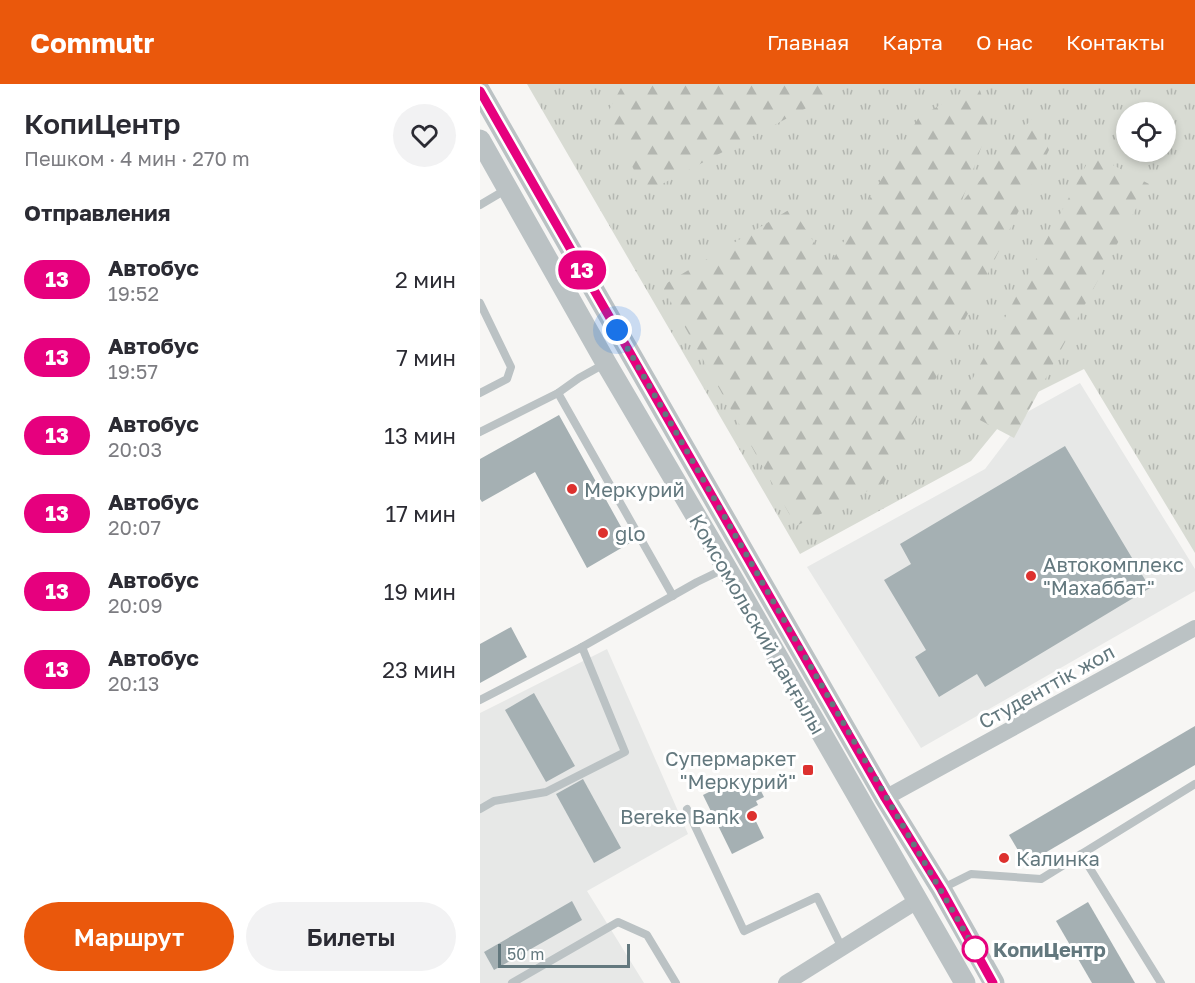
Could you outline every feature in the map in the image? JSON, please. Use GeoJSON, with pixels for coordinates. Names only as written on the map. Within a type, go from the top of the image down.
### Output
{"type":"FeatureCollection","features":[{"type":"Feature","properties":{"kind":"street","name":"Комсомольский даңғылы"},"geometry":{"type":"LineString","coordinates":[[480,91],[885,798],[941,889],[994,983]]}},
{"type":"Feature","properties":{"kind":"street","name":"Комсомольский даңғылы"},"geometry":{"type":"LineString","coordinates":[[480,140],[606,363],[965,983]]}},
{"type":"Feature","properties":{"kind":"street"},"geometry":{"type":"LineString","coordinates":[[537,240],[559,228]]}},
{"type":"Feature","properties":{"kind":"street","name":"Студенттік жол"},"geometry":{"type":"LineString","coordinates":[[885,798],[1195,628]]}},
{"type":"Feature","properties":{"kind":"street"},"geometry":{"type":"LineString","coordinates":[[782,666],[803,654]]}},
{"type":"Feature","properties":{"kind":"street"},"geometry":{"type":"LineString","coordinates":[[786,983],[917,902]]}},
{"type":"Feature","properties":{"kind":"lane"},"geometry":{"type":"LineString","coordinates":[[480,205],[508,189]]}},
{"type":"Feature","properties":{"kind":"lane"},"geometry":{"type":"LineString","coordinates":[[480,303],[511,367],[507,379],[480,393]]}},
{"type":"Feature","properties":{"kind":"lane"},"geometry":{"type":"LineString","coordinates":[[480,432],[558,393],[606,363]]}},
{"type":"Feature","properties":{"kind":"lane"},"geometry":{"type":"LineString","coordinates":[[558,393],[673,596]]}},
{"type":"Feature","properties":{"kind":"lane"},"geometry":{"type":"LineString","coordinates":[[480,700],[582,647],[726,567]]}},
{"type":"Feature","properties":{"kind":"lane"},"geometry":{"type":"LineString","coordinates":[[480,809],[494,801],[546,792],[625,752],[582,647]]}},
{"type":"Feature","properties":{"kind":"lane"},"geometry":{"type":"LineString","coordinates":[[941,889],[970,874],[1041,879],[1195,784]]}},
{"type":"Feature","properties":{"kind":"lane"},"geometry":{"type":"LineString","coordinates":[[687,809],[744,931],[817,897],[842,948]]}},
{"type":"Feature","properties":{"kind":"lane"},"geometry":{"type":"LineString","coordinates":[[1081,854],[1161,983]]}},
{"type":"Feature","properties":{"kind":"lane"},"geometry":{"type":"LineString","coordinates":[[512,983],[618,921],[646,935],[676,983]]}},
{"type":"Feature","properties":{"kind":"shaded area"},"geometry":{"type":"Polygon","coordinates":[[[1080,383],[1195,569],[1195,591],[921,748],[807,567],[985,469],[1029,411],[1080,383]]]}},
{"type":"Feature","properties":{"kind":"shaded area"},"geometry":{"type":"Polygon","coordinates":[[[607,649],[688,834],[587,891],[644,983],[480,983],[480,713],[607,649]]]}},
{"type":"Feature","properties":{"kind":"green space"},"geometry":{"type":"Polygon","coordinates":[[[527,84],[1195,84],[1195,553],[1084,369],[1020,401],[971,461],[800,554],[527,84]]]}},
{"type":"Feature","properties":{"kind":"green space"},"geometry":{"type":"Polygon","coordinates":[[[623,84],[852,84],[645,193],[607,114],[623,84]]]}},
{"type":"Feature","properties":{"kind":"green space"},"geometry":{"type":"Polygon","coordinates":[[[978,84],[990,123],[961,203],[1034,116],[1049,150],[884,483],[796,526],[662,286],[792,208],[829,266],[919,117],[978,84]]]}},
{"type":"Feature","properties":{"kind":"green space"},"geometry":{"type":"Polygon","coordinates":[[[1092,154],[1149,184],[1014,438],[957,408],[1092,154]]]}},
{"type":"Feature","properties":{"kind":"building","name":"Меркурий"},"geometry":{"type":"Polygon","coordinates":[[[559,415],[630,543],[587,568],[535,472],[482,502],[480,499],[480,459],[559,415]]]}},
{"type":"Feature","properties":{"kind":"building","name":"Автокомплекс \"Махаббат\""},"geometry":{"type":"Polygon","coordinates":[[[1065,446],[1150,588],[985,687],[977,674],[939,697],[915,657],[926,650],[884,580],[911,564],[900,544],[1065,446]]]}},
{"type":"Feature","properties":{"kind":"building"},"geometry":{"type":"Polygon","coordinates":[[[511,627],[527,657],[480,683],[480,644],[511,627]]]}},
{"type":"Feature","properties":{"kind":"building"},"geometry":{"type":"Polygon","coordinates":[[[534,693],[575,766],[546,782],[505,710],[534,693]]]}},
{"type":"Feature","properties":{"kind":"building"},"geometry":{"type":"Polygon","coordinates":[[[1195,726],[1195,765],[1026,864],[1009,835],[1195,726]]]}},
{"type":"Feature","properties":{"kind":"building"},"geometry":{"type":"Polygon","coordinates":[[[743,775],[752,793],[760,789],[764,797],[756,801],[758,805],[750,809],[764,838],[732,854],[703,795],[743,775]]]}},
{"type":"Feature","properties":{"kind":"building"},"geometry":{"type":"Polygon","coordinates":[[[583,779],[621,848],[594,863],[556,794],[583,779]]]}},
{"type":"Feature","properties":{"kind":"building"},"geometry":{"type":"Polygon","coordinates":[[[572,901],[582,920],[494,970],[484,952],[572,901]]]}},
{"type":"Feature","properties":{"kind":"building"},"geometry":{"type":"Polygon","coordinates":[[[1088,902],[1135,983],[1092,983],[1056,921],[1088,902]]]}},
{"type":"Feature","properties":{"kind":"bus line","name":"13"},"geometry":{"type":"LineString","coordinates":[[480,91],[993,983]]}},
{"type":"Feature","properties":{"kind":"place","name":"Меркурий"},"geometry":{"type":"Point","coordinates":[572,489]}},
{"type":"Feature","properties":{"kind":"place","name":"glo"},"geometry":{"type":"Point","coordinates":[603,533]}},
{"type":"Feature","properties":{"kind":"place","name":"Автокомплекс \"Махаббат\""},"geometry":{"type":"Point","coordinates":[1031,576]}},
{"type":"Feature","properties":{"kind":"place","name":"Супермаркет \"Меркурий\""},"geometry":{"type":"Point","coordinates":[808,770]}},
{"type":"Feature","properties":{"kind":"place","name":"Bereke Bank"},"geometry":{"type":"Point","coordinates":[752,816]}},
{"type":"Feature","properties":{"kind":"place","name":"Калинка"},"geometry":{"type":"Point","coordinates":[1004,858]}},
{"type":"Feature","properties":{"kind":"place","name":"КопиЦентр"},"geometry":{"type":"Point","coordinates":[975,949]}},
{"type":"Feature","properties":{"kind":"route"},"geometry":{"type":"LineString","coordinates":[[617,330],[885,798],[975,949]]}}]}
